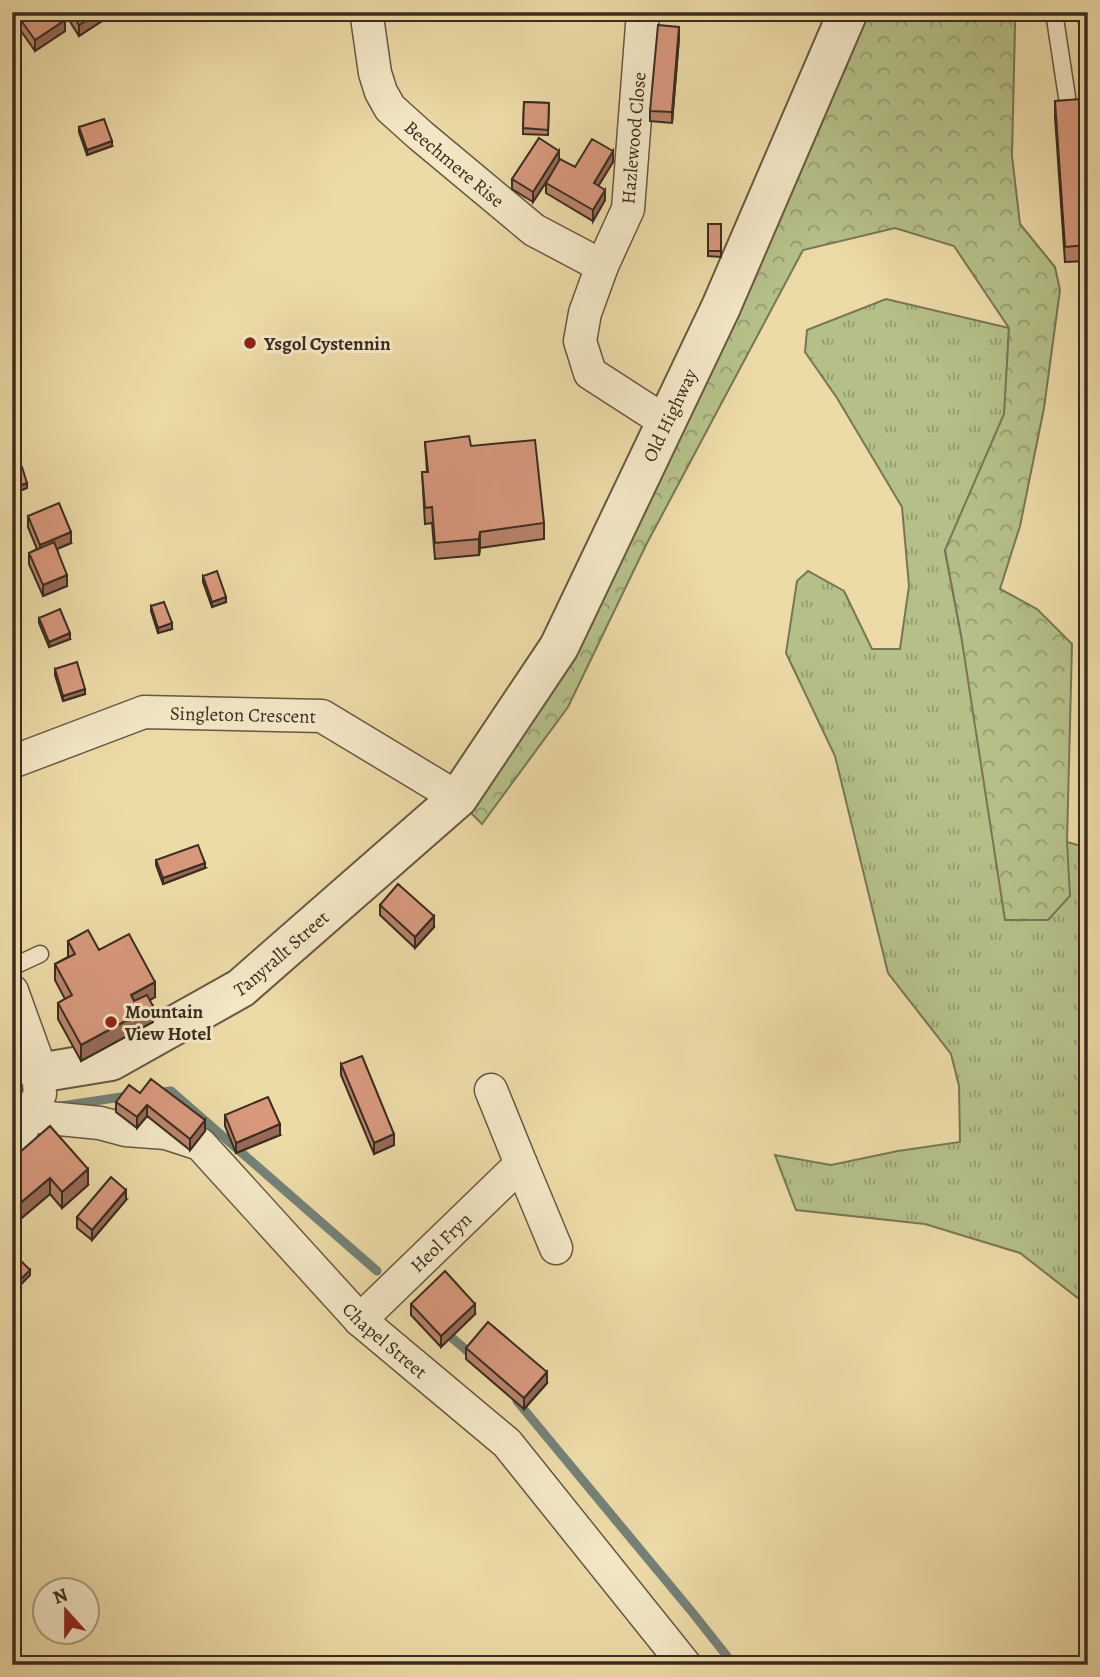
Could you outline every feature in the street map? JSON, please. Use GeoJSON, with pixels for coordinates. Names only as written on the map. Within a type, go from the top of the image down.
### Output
{"type":"FeatureCollection","features":[{"type":"Feature","properties":{"kind":"street","name":"Hazlewood Close"},"geometry":{"type":"LineString","coordinates":[[643,12],[628,209],[602,266],[585,313],[580,341],[590,373],[666,422]]}},
{"type":"Feature","properties":{"kind":"street","name":"Old Highway"},"geometry":{"type":"LineString","coordinates":[[457,798],[559,647],[721,307],[848,12]]}},
{"type":"Feature","properties":{"kind":"street","name":"Beechmere Rise"},"geometry":{"type":"LineString","coordinates":[[367,15],[375,73],[390,108],[534,230],[602,266]]}},
{"type":"Feature","properties":{"kind":"street","name":"Singleton Crescent"},"geometry":{"type":"LineString","coordinates":[[12,762],[144,712],[322,716],[457,798]]}},
{"type":"Feature","properties":{"kind":"street","name":"Tanyrallt Street"},"geometry":{"type":"LineString","coordinates":[[38,1073],[111,1061],[241,988],[457,798]]}},
{"type":"Feature","properties":{"kind":"street"},"geometry":{"type":"LineString","coordinates":[[12,992],[37,1060],[40,1094],[12,1149]]}},
{"type":"Feature","properties":{"kind":"street"},"geometry":{"type":"LineString","coordinates":[[491,1090],[556,1248]]}},
{"type":"Feature","properties":{"kind":"street","name":"Chapel Street"},"geometry":{"type":"LineString","coordinates":[[29,1116],[166,1133],[200,1144],[360,1320],[508,1443],[685,1665]]}},
{"type":"Feature","properties":{"kind":"street","name":"Heol Fryn"},"geometry":{"type":"LineString","coordinates":[[360,1320],[521,1164]]}},
{"type":"Feature","properties":{"kind":"lane"},"geometry":{"type":"LineString","coordinates":[[1054,12],[1067,97]]}},
{"type":"Feature","properties":{"kind":"lane"},"geometry":{"type":"LineString","coordinates":[[12,967],[40,954]]}},
{"type":"Feature","properties":{"kind":"green space"},"geometry":{"type":"Polygon","coordinates":[[[863,12],[1014,12],[1012,156],[1020,224],[1055,267],[1060,290],[1044,408],[1020,526],[1000,589],[1037,609],[1072,644],[1067,842],[1070,896],[1048,920],[1005,920],[961,635],[945,550],[1004,414],[1009,328],[954,246],[895,228],[803,250],[646,545],[568,707],[482,824],[464,806],[863,12]]]}},
{"type":"Feature","properties":{"kind":"green space"},"geometry":{"type":"Polygon","coordinates":[[[886,299],[1009,328],[1005,414],[945,551],[961,635],[1067,842],[1088,848],[1088,1306],[1020,1253],[925,1224],[796,1210],[775,1155],[831,1165],[960,1142],[959,1086],[951,1054],[888,973],[835,756],[786,653],[797,581],[808,571],[844,591],[872,649],[900,649],[909,586],[902,507],[837,398],[805,352],[807,330],[886,299]]]}},
{"type":"Feature","properties":{"kind":"building"},"geometry":{"type":"Polygon","coordinates":[[[15,12],[59,12],[65,20],[35,40],[15,12]]]}},
{"type":"Feature","properties":{"kind":"building"},"geometry":{"type":"Polygon","coordinates":[[[71,12],[99,12],[79,25],[71,12]]]}},
{"type":"Feature","properties":{"kind":"building"},"geometry":{"type":"Polygon","coordinates":[[[658,25],[679,27],[672,112],[650,111],[658,25]]]}},
{"type":"Feature","properties":{"kind":"building"},"geometry":{"type":"Polygon","coordinates":[[[1080,99],[1088,245],[1065,247],[1055,101],[1080,99]]]}},
{"type":"Feature","properties":{"kind":"building"},"geometry":{"type":"Polygon","coordinates":[[[524,102],[549,103],[548,130],[523,128],[524,102]]]}},
{"type":"Feature","properties":{"kind":"building"},"geometry":{"type":"Polygon","coordinates":[[[104,119],[112,141],[87,150],[79,127],[104,119]]]}},
{"type":"Feature","properties":{"kind":"building"},"geometry":{"type":"Polygon","coordinates":[[[539,138],[559,151],[533,192],[512,179],[539,138]]]}},
{"type":"Feature","properties":{"kind":"building"},"geometry":{"type":"Polygon","coordinates":[[[592,139],[613,151],[594,183],[605,190],[593,210],[546,183],[560,159],[575,167],[592,139]]]}},
{"type":"Feature","properties":{"kind":"building"},"geometry":{"type":"Polygon","coordinates":[[[708,224],[721,224],[721,251],[708,251],[708,224]]]}},
{"type":"Feature","properties":{"kind":"building"},"geometry":{"type":"Polygon","coordinates":[[[469,436],[471,446],[535,440],[544,523],[480,532],[479,539],[435,543],[432,507],[425,508],[422,472],[428,472],[425,442],[469,436]]]}},
{"type":"Feature","properties":{"kind":"building"},"geometry":{"type":"Polygon","coordinates":[[[22,467],[27,483],[12,488],[12,471],[22,467]]]}},
{"type":"Feature","properties":{"kind":"building"},"geometry":{"type":"Polygon","coordinates":[[[59,503],[71,532],[40,545],[28,516],[59,503]]]}},
{"type":"Feature","properties":{"kind":"building"},"geometry":{"type":"Polygon","coordinates":[[[54,542],[67,575],[43,585],[29,553],[54,542]]]}},
{"type":"Feature","properties":{"kind":"building"},"geometry":{"type":"Polygon","coordinates":[[[217,571],[226,597],[212,602],[203,576],[217,571]]]}},
{"type":"Feature","properties":{"kind":"building"},"geometry":{"type":"Polygon","coordinates":[[[164,602],[172,623],[158,628],[151,606],[164,602]]]}},
{"type":"Feature","properties":{"kind":"building"},"geometry":{"type":"Polygon","coordinates":[[[60,609],[70,633],[49,642],[39,618],[60,609]]]}},
{"type":"Feature","properties":{"kind":"building"},"geometry":{"type":"Polygon","coordinates":[[[77,662],[85,689],[63,696],[55,669],[77,662]]]}},
{"type":"Feature","properties":{"kind":"building"},"geometry":{"type":"Polygon","coordinates":[[[198,845],[205,863],[163,878],[156,860],[198,845]]]}},
{"type":"Feature","properties":{"kind":"building"},"geometry":{"type":"Polygon","coordinates":[[[398,884],[434,916],[415,937],[380,905],[398,884]]]}},
{"type":"Feature","properties":{"kind":"building"},"geometry":{"type":"Polygon","coordinates":[[[88,930],[99,950],[129,934],[155,982],[131,995],[134,1001],[147,995],[153,1006],[81,1045],[58,1003],[72,995],[55,964],[75,954],[68,941],[88,930]]]}},
{"type":"Feature","properties":{"kind":"building"},"geometry":{"type":"Polygon","coordinates":[[[362,1056],[394,1134],[374,1143],[341,1064],[362,1056]]]}},
{"type":"Feature","properties":{"kind":"building"},"geometry":{"type":"Polygon","coordinates":[[[151,1079],[205,1120],[190,1139],[147,1105],[137,1117],[116,1102],[129,1085],[140,1093],[151,1079]]]}},
{"type":"Feature","properties":{"kind":"building"},"geometry":{"type":"Polygon","coordinates":[[[268,1097],[280,1124],[236,1143],[225,1115],[268,1097]]]}},
{"type":"Feature","properties":{"kind":"building"},"geometry":{"type":"Polygon","coordinates":[[[50,1126],[88,1169],[62,1192],[50,1178],[18,1205],[12,1198],[12,1159],[50,1126]]]}},
{"type":"Feature","properties":{"kind":"building"},"geometry":{"type":"Polygon","coordinates":[[[111,1177],[126,1190],[92,1230],[77,1217],[111,1177]]]}},
{"type":"Feature","properties":{"kind":"building"},"geometry":{"type":"Polygon","coordinates":[[[12,1252],[30,1270],[12,1288],[12,1252]]]}},
{"type":"Feature","properties":{"kind":"building"},"geometry":{"type":"Polygon","coordinates":[[[445,1271],[475,1304],[441,1336],[411,1304],[445,1271]]]}},
{"type":"Feature","properties":{"kind":"building"},"geometry":{"type":"Polygon","coordinates":[[[488,1322],[547,1372],[524,1398],[466,1348],[488,1322]]]}},
{"type":"Feature","properties":{"kind":"waterway"},"geometry":{"type":"LineString","coordinates":[[156,1093],[171,1091],[377,1271]]}},
{"type":"Feature","properties":{"kind":"waterway"},"geometry":{"type":"LineString","coordinates":[[61,1106],[128,1096]]}},
{"type":"Feature","properties":{"kind":"waterway"},"geometry":{"type":"LineString","coordinates":[[444,1331],[473,1356]]}},
{"type":"Feature","properties":{"kind":"waterway"},"geometry":{"type":"LineString","coordinates":[[517,1401],[734,1665]]}},
{"type":"Feature","properties":{"kind":"place","name":"Ysgol Cystennin"},"geometry":{"type":"Point","coordinates":[250,343]}},
{"type":"Feature","properties":{"kind":"place","name":"Mountain View Hotel"},"geometry":{"type":"Point","coordinates":[111,1022]}}]}
